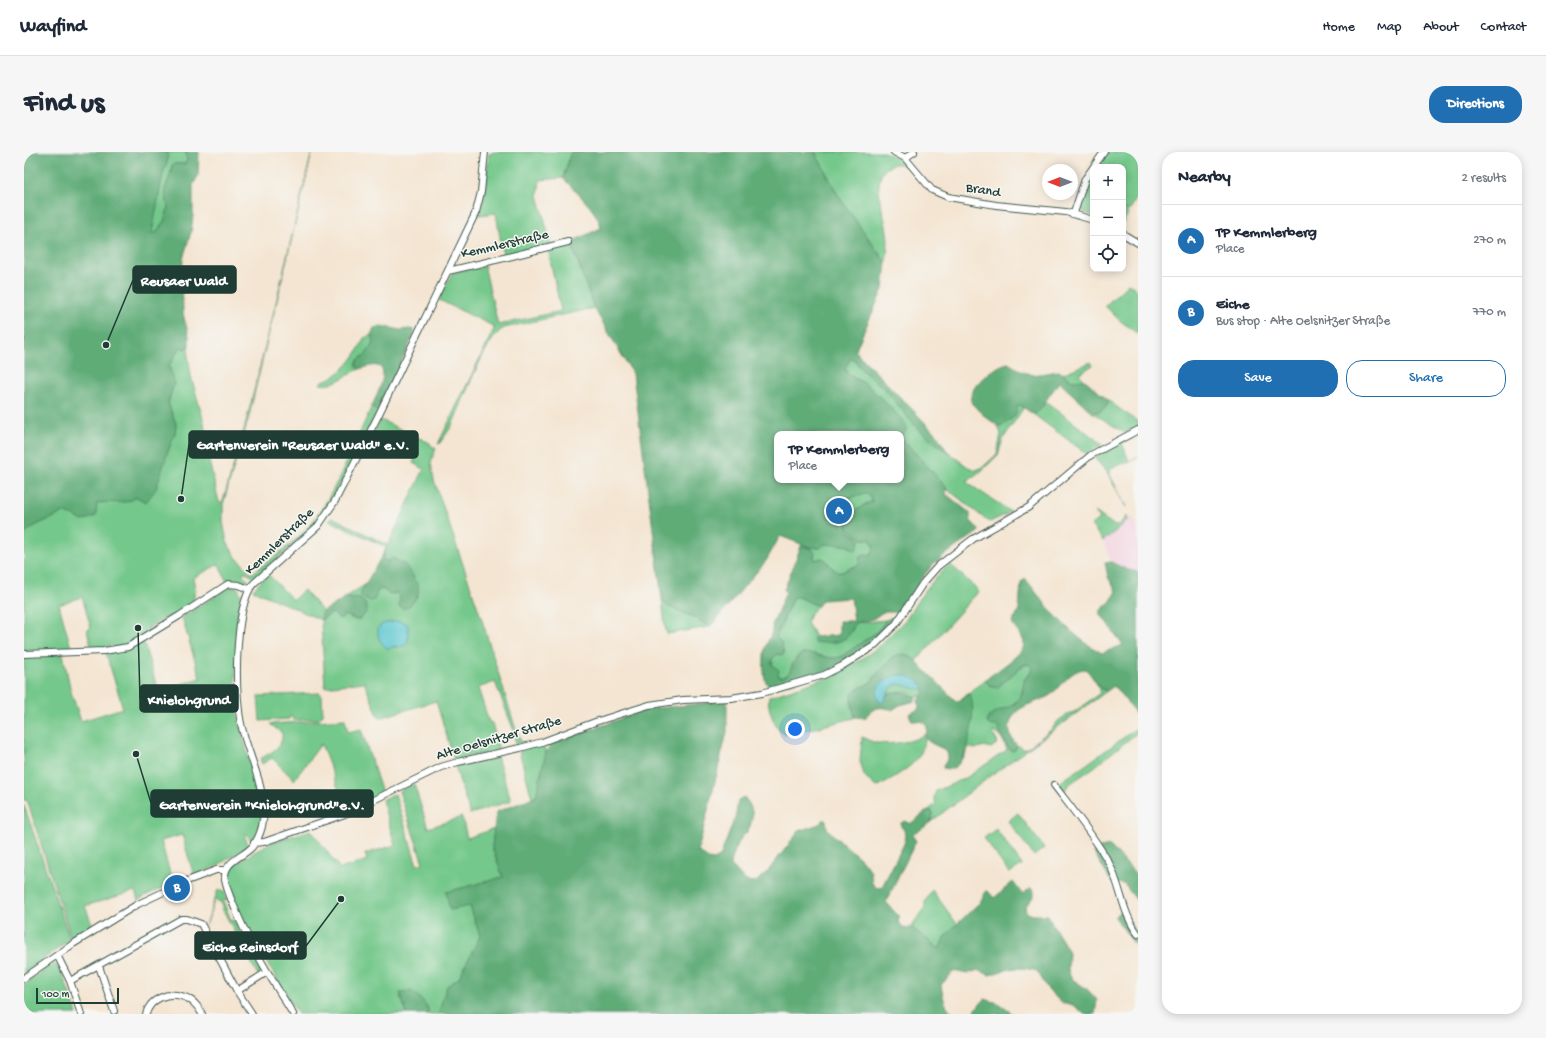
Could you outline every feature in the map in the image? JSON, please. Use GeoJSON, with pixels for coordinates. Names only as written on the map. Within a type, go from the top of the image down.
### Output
{"type":"FeatureCollection","features":[{"type":"Feature","properties":{"kind":"street","name":"Kemmlerstraße"},"geometry":{"type":"LineString","coordinates":[[226,870],[231,862],[246,852],[254,843],[258,837],[263,822],[263,803],[242,729],[238,695],[240,624],[244,600],[249,589],[258,578],[306,538],[318,526],[335,500],[378,416],[476,212],[481,192],[485,152]]}},
{"type":"Feature","properties":{"kind":"street","name":"Brand"},"geometry":{"type":"LineString","coordinates":[[894,152],[905,158],[932,190],[948,197],[996,205],[1074,213],[1090,219]]}},
{"type":"Feature","properties":{"kind":"street"},"geometry":{"type":"LineString","coordinates":[[905,158],[914,152]]}},
{"type":"Feature","properties":{"kind":"street"},"geometry":{"type":"LineString","coordinates":[[1074,213],[1085,179],[1104,152]]}},
{"type":"Feature","properties":{"kind":"street"},"geometry":{"type":"LineString","coordinates":[[1126,236],[1138,243]]}},
{"type":"Feature","properties":{"kind":"street","name":"Kemmlerstraße"},"geometry":{"type":"LineString","coordinates":[[448,271],[568,242]]}},
{"type":"Feature","properties":{"kind":"street","name":"Alte Oelsnitzer Straße"},"geometry":{"type":"LineString","coordinates":[[254,843],[270,840],[345,814],[441,768],[458,762],[528,746],[602,719],[649,705],[672,701],[749,696],[790,686],[824,675],[859,657],[874,646],[896,624],[923,583],[938,566],[973,539],[1029,507],[1091,455],[1138,430]]}},
{"type":"Feature","properties":{"kind":"street"},"geometry":{"type":"LineString","coordinates":[[24,654],[104,651],[128,647],[228,584],[239,585],[249,589]]}},
{"type":"Feature","properties":{"kind":"street"},"geometry":{"type":"LineString","coordinates":[[1054,785],[1082,823],[1109,864],[1131,925],[1138,934]]}},
{"type":"Feature","properties":{"kind":"street"},"geometry":{"type":"LineString","coordinates":[[24,978],[78,940],[138,904],[187,881],[216,870],[226,870],[225,879],[231,898],[250,942],[293,1014]]}},
{"type":"Feature","properties":{"kind":"street"},"geometry":{"type":"LineString","coordinates":[[70,981],[181,919],[187,919],[201,924],[252,1014]]}},
{"type":"Feature","properties":{"kind":"street"},"geometry":{"type":"LineString","coordinates":[[57,955],[70,981],[82,1014]]}},
{"type":"Feature","properties":{"kind":"street"},"geometry":{"type":"LineString","coordinates":[[99,966],[114,1011]]}},
{"type":"Feature","properties":{"kind":"street"},"geometry":{"type":"LineString","coordinates":[[238,991],[267,972]]}},
{"type":"Feature","properties":{"kind":"street"},"geometry":{"type":"LineString","coordinates":[[146,1014],[151,1004],[156,1000],[171,995],[183,996],[193,1002],[202,1014]]}},
{"type":"Feature","properties":{"kind":"shaded area"},"geometry":{"type":"Polygon","coordinates":[[[1133,517],[1138,529],[1138,572],[1128,570],[1111,562],[1103,541],[1122,526],[1123,522],[1133,517]]]}},
{"type":"Feature","properties":{"kind":"green space"},"geometry":{"type":"Polygon","coordinates":[[[24,152],[168,152],[153,226],[152,233],[155,234],[164,221],[168,209],[165,189],[171,173],[172,165],[185,164],[187,160],[186,152],[199,152],[198,176],[193,185],[193,216],[191,232],[183,259],[182,274],[183,314],[189,336],[189,343],[185,349],[180,347],[169,366],[174,383],[168,403],[176,424],[175,433],[156,489],[146,502],[136,497],[132,500],[123,502],[97,503],[96,516],[83,521],[63,512],[38,524],[24,535],[24,152]]]}},
{"type":"Feature","properties":{"kind":"green space"},"geometry":{"type":"Polygon","coordinates":[[[168,152],[186,152],[187,160],[185,164],[172,165],[171,173],[165,189],[168,209],[164,221],[155,234],[152,233],[153,226],[168,152]]]}},
{"type":"Feature","properties":{"kind":"green space"},"geometry":{"type":"Polygon","coordinates":[[[312,152],[279,292],[272,321],[312,152]]]}},
{"type":"Feature","properties":{"kind":"green space"},"geometry":{"type":"Polygon","coordinates":[[[494,152],[571,152],[563,178],[540,180],[538,195],[551,245],[529,251],[527,249],[521,250],[519,252],[503,256],[496,213],[479,215],[483,204],[489,154],[494,152]]]}},
{"type":"Feature","properties":{"kind":"green space"},"geometry":{"type":"Polygon","coordinates":[[[571,152],[815,152],[839,197],[886,263],[883,289],[855,351],[936,434],[949,454],[917,428],[886,390],[862,370],[854,359],[850,359],[845,369],[846,372],[876,393],[906,424],[906,431],[904,433],[904,431],[774,431],[774,483],[904,483],[904,441],[946,487],[946,494],[970,513],[970,520],[979,530],[935,563],[917,585],[904,609],[897,612],[883,612],[873,619],[855,623],[848,636],[839,641],[815,643],[813,639],[815,637],[839,635],[839,621],[854,621],[851,598],[822,600],[818,606],[799,597],[793,597],[776,637],[781,642],[784,654],[779,654],[774,657],[772,665],[779,670],[778,675],[780,678],[789,673],[799,656],[804,653],[829,658],[841,657],[878,631],[886,620],[897,615],[900,616],[872,646],[826,672],[771,689],[768,687],[766,682],[764,665],[765,649],[771,634],[772,625],[786,592],[784,590],[801,546],[812,549],[815,553],[815,560],[822,558],[826,560],[830,566],[839,573],[860,564],[860,557],[871,554],[874,547],[871,540],[863,539],[847,528],[848,520],[851,515],[859,508],[872,502],[870,496],[865,493],[839,503],[833,508],[833,512],[828,515],[829,518],[840,516],[845,530],[861,540],[858,544],[858,548],[854,550],[844,545],[825,544],[820,548],[809,547],[780,536],[766,561],[710,627],[692,616],[667,606],[662,599],[633,374],[594,308],[571,242],[601,228],[596,215],[563,178],[571,152]]]}},
{"type":"Feature","properties":{"kind":"green space"},"geometry":{"type":"Polygon","coordinates":[[[815,152],[884,152],[901,160],[907,167],[894,164],[883,171],[880,178],[879,187],[881,206],[888,236],[886,263],[839,197],[815,152]]]}},
{"type":"Feature","properties":{"kind":"green space"},"geometry":{"type":"Polygon","coordinates":[[[1106,152],[1125,152],[1138,159],[1138,195],[1130,210],[1126,209],[1126,164],[1097,164],[1106,152]]]}},
{"type":"Feature","properties":{"kind":"green space"},"geometry":{"type":"Polygon","coordinates":[[[1090,174],[1090,215],[1082,211],[1079,204],[1090,174]]]}},
{"type":"Feature","properties":{"kind":"green space"},"geometry":{"type":"Polygon","coordinates":[[[1126,210],[1129,212],[1126,218],[1126,210]]]}},
{"type":"Feature","properties":{"kind":"green space"},"geometry":{"type":"Polygon","coordinates":[[[571,242],[594,308],[504,328],[496,334],[475,372],[452,425],[438,444],[495,327],[439,300],[452,273],[476,267],[479,269],[484,265],[498,325],[561,311],[548,250],[571,242]]]}},
{"type":"Feature","properties":{"kind":"green space"},"geometry":{"type":"Polygon","coordinates":[[[1129,283],[1138,291],[1138,334],[1118,319],[1105,306],[1129,283]]]}},
{"type":"Feature","properties":{"kind":"green space"},"geometry":{"type":"Polygon","coordinates":[[[272,321],[248,420],[223,504],[223,522],[227,542],[235,556],[251,573],[290,545],[323,507],[333,491],[372,406],[374,409],[380,406],[332,500],[315,526],[256,577],[254,578],[243,572],[243,575],[249,581],[248,583],[227,583],[219,564],[193,578],[196,592],[194,593],[193,603],[190,607],[179,615],[167,618],[149,627],[150,632],[135,642],[115,648],[110,645],[108,648],[92,649],[87,630],[91,628],[82,597],[59,605],[72,651],[24,653],[24,535],[38,524],[63,512],[83,521],[97,503],[132,500],[167,454],[175,433],[176,424],[168,403],[174,383],[169,366],[180,347],[188,347],[189,343],[188,356],[191,376],[204,422],[209,461],[219,502],[221,503],[223,501],[244,430],[272,321]]]}},
{"type":"Feature","properties":{"kind":"green space"},"geometry":{"type":"Polygon","coordinates":[[[381,326],[401,330],[414,330],[414,335],[380,406],[374,409],[372,406],[379,391],[383,376],[382,370],[379,366],[371,366],[360,369],[357,367],[357,361],[366,354],[372,345],[373,337],[371,335],[374,328],[381,326]]]}},
{"type":"Feature","properties":{"kind":"green space"},"geometry":{"type":"Polygon","coordinates":[[[371,335],[373,337],[372,345],[366,354],[357,361],[357,367],[360,369],[335,382],[324,385],[320,384],[322,381],[329,379],[342,370],[353,358],[364,338],[371,335]]]}},
{"type":"Feature","properties":{"kind":"green space"},"geometry":{"type":"Polygon","coordinates":[[[850,359],[854,359],[862,370],[886,390],[917,428],[968,467],[976,470],[983,467],[997,454],[1001,434],[998,426],[1004,424],[1017,406],[1020,405],[1024,407],[1003,439],[998,455],[977,475],[966,482],[1011,512],[990,522],[950,491],[946,490],[946,487],[904,441],[904,431],[899,431],[865,384],[846,372],[845,368],[850,359]]]}},
{"type":"Feature","properties":{"kind":"green space"},"geometry":{"type":"Polygon","coordinates":[[[1091,362],[1093,365],[1079,374],[1085,380],[1073,381],[1062,374],[1091,362]]]}},
{"type":"Feature","properties":{"kind":"green space"},"geometry":{"type":"Polygon","coordinates":[[[1008,363],[1023,372],[1033,375],[1059,371],[1073,381],[1085,380],[1108,400],[1107,406],[1100,411],[1093,413],[1059,382],[1037,413],[1033,414],[1020,405],[1017,406],[1014,417],[1005,424],[998,426],[977,409],[972,402],[971,396],[977,384],[983,378],[996,368],[1008,363]]]}},
{"type":"Feature","properties":{"kind":"green space"},"geometry":{"type":"Polygon","coordinates":[[[1108,400],[1138,422],[1138,427],[1125,433],[1093,413],[1100,411],[1107,406],[1108,400]]]}},
{"type":"Feature","properties":{"kind":"green space"},"geometry":{"type":"Polygon","coordinates":[[[1045,401],[1102,444],[1087,454],[1033,414],[1037,413],[1043,407],[1045,401]]]}},
{"type":"Feature","properties":{"kind":"green space"},"geometry":{"type":"Polygon","coordinates":[[[381,420],[430,443],[430,445],[436,448],[431,463],[434,480],[482,620],[516,730],[523,745],[520,743],[516,745],[514,731],[495,682],[478,688],[489,722],[492,723],[499,751],[454,760],[436,701],[379,718],[364,682],[325,687],[321,620],[253,590],[268,574],[293,600],[304,590],[323,612],[321,619],[332,613],[349,616],[357,620],[367,612],[350,597],[346,597],[366,584],[361,592],[375,595],[377,591],[382,589],[393,594],[397,593],[400,601],[399,603],[409,606],[415,600],[418,594],[413,579],[403,563],[385,561],[383,559],[386,547],[329,520],[332,517],[388,545],[424,469],[413,463],[415,459],[371,439],[381,420]],[[397,621],[382,624],[378,629],[379,637],[391,647],[398,647],[397,621]]]}},
{"type":"Feature","properties":{"kind":"green space"},"geometry":{"type":"Polygon","coordinates":[[[1131,437],[1133,438],[1122,443],[1129,461],[1138,458],[1111,468],[1109,473],[1126,507],[1107,472],[1098,462],[1096,455],[1131,437]]]}},
{"type":"Feature","properties":{"kind":"green space"},"geometry":{"type":"Polygon","coordinates":[[[865,492],[869,495],[872,502],[865,504],[847,519],[862,539],[871,540],[874,549],[871,554],[863,555],[860,564],[837,572],[822,558],[815,560],[812,549],[801,546],[802,543],[809,547],[820,548],[825,544],[842,544],[851,547],[857,537],[844,528],[841,519],[829,518],[828,515],[835,505],[865,492]]]}},
{"type":"Feature","properties":{"kind":"green space"},"geometry":{"type":"Polygon","coordinates":[[[1095,512],[1115,526],[1118,526],[1127,515],[1128,520],[1123,522],[1122,526],[1103,541],[1091,525],[1100,518],[1095,512]]]}},
{"type":"Feature","properties":{"kind":"green space"},"geometry":{"type":"Polygon","coordinates":[[[387,547],[383,559],[385,561],[389,561],[392,558],[396,559],[400,563],[403,563],[417,583],[417,596],[412,603],[404,609],[399,606],[399,598],[397,593],[389,594],[382,589],[377,591],[375,599],[372,601],[366,600],[361,596],[361,592],[387,547]]]}},
{"type":"Feature","properties":{"kind":"green space"},"geometry":{"type":"Polygon","coordinates":[[[1111,562],[1128,570],[1138,572],[1138,716],[1114,686],[1107,691],[1100,687],[1085,669],[1079,670],[1070,676],[1049,696],[1023,707],[1012,717],[1010,721],[1010,731],[1013,741],[1017,745],[1015,750],[1011,751],[997,726],[991,726],[987,723],[988,717],[1017,701],[1022,693],[1024,681],[1031,672],[1032,668],[1028,664],[1023,665],[997,688],[992,687],[986,682],[986,679],[1002,668],[1023,648],[1023,638],[1012,623],[1019,610],[1021,582],[1025,578],[1050,610],[1070,630],[1102,653],[1123,645],[1099,612],[1111,601],[1116,591],[1108,577],[1105,563],[1111,562]]]}},
{"type":"Feature","properties":{"kind":"green space"},"geometry":{"type":"Polygon","coordinates":[[[950,564],[979,591],[916,661],[904,654],[897,655],[891,658],[888,664],[880,670],[871,682],[856,690],[852,695],[851,700],[854,718],[791,734],[785,734],[779,730],[771,714],[768,700],[769,697],[832,676],[860,660],[877,648],[907,618],[928,587],[950,564]]]}},
{"type":"Feature","properties":{"kind":"green space"},"geometry":{"type":"Polygon","coordinates":[[[230,587],[238,588],[241,595],[237,625],[235,703],[261,802],[261,818],[257,833],[252,842],[246,834],[244,835],[249,846],[215,867],[194,876],[182,835],[161,841],[173,884],[138,900],[135,891],[85,906],[93,927],[71,938],[27,800],[24,801],[24,657],[63,654],[71,692],[81,721],[123,708],[106,653],[140,642],[144,644],[158,691],[200,678],[182,617],[230,587]]]}},
{"type":"Feature","properties":{"kind":"green space"},"geometry":{"type":"Polygon","coordinates":[[[346,597],[361,599],[366,606],[367,612],[358,620],[345,615],[340,619],[332,613],[321,620],[323,612],[346,597]]]}},
{"type":"Feature","properties":{"kind":"green space"},"geometry":{"type":"Polygon","coordinates":[[[793,597],[799,597],[818,606],[809,616],[807,622],[815,637],[813,639],[815,643],[833,643],[852,631],[855,623],[886,620],[878,631],[841,657],[829,658],[804,653],[796,658],[789,674],[783,677],[778,677],[772,662],[774,656],[784,654],[781,642],[776,637],[793,597]]]}},
{"type":"Feature","properties":{"kind":"green space"},"geometry":{"type":"Polygon","coordinates":[[[662,599],[667,606],[692,616],[709,627],[667,634],[662,599]]]}},
{"type":"Feature","properties":{"kind":"green space"},"geometry":{"type":"Polygon","coordinates":[[[904,654],[913,658],[956,701],[969,694],[972,700],[973,708],[971,731],[968,743],[960,762],[952,769],[943,768],[944,763],[947,760],[947,752],[926,739],[927,727],[925,723],[912,721],[909,714],[919,709],[918,700],[924,694],[924,688],[910,678],[894,676],[883,702],[888,694],[896,692],[902,692],[915,697],[915,701],[900,705],[892,710],[876,708],[865,718],[855,717],[851,700],[852,695],[856,690],[871,682],[880,670],[888,664],[891,658],[904,654]]]}},
{"type":"Feature","properties":{"kind":"green space"},"geometry":{"type":"Polygon","coordinates":[[[1028,664],[1032,668],[1024,681],[1022,692],[1018,699],[1007,707],[991,714],[1003,736],[1006,746],[1015,750],[1017,745],[1022,749],[1026,749],[1052,729],[1058,721],[1074,712],[1100,693],[1100,689],[1089,672],[1103,690],[1107,691],[928,824],[932,820],[932,811],[927,811],[936,804],[934,797],[936,791],[966,778],[1007,750],[1001,737],[994,732],[993,734],[998,743],[991,748],[984,746],[975,749],[969,747],[963,759],[970,735],[971,703],[969,694],[962,698],[986,679],[987,682],[1003,683],[1017,669],[1028,664]]]}},
{"type":"Feature","properties":{"kind":"green space"},"geometry":{"type":"Polygon","coordinates":[[[899,683],[921,689],[924,688],[924,694],[917,697],[903,691],[891,694],[885,699],[890,690],[899,683]]]}},
{"type":"Feature","properties":{"kind":"green space"},"geometry":{"type":"Polygon","coordinates":[[[320,693],[322,695],[323,715],[319,719],[294,720],[290,716],[289,719],[260,721],[258,696],[320,693]]]}},
{"type":"Feature","properties":{"kind":"green space"},"geometry":{"type":"Polygon","coordinates":[[[727,701],[727,732],[698,851],[708,859],[714,860],[720,857],[736,815],[738,800],[744,797],[750,805],[752,818],[750,827],[741,838],[736,848],[731,865],[746,881],[756,882],[768,871],[799,831],[826,820],[827,828],[831,833],[861,859],[871,872],[872,883],[877,888],[882,887],[904,844],[906,836],[903,828],[901,827],[901,823],[905,821],[910,824],[927,811],[932,811],[929,823],[912,835],[916,841],[886,902],[899,917],[898,922],[904,928],[911,927],[939,949],[946,935],[980,902],[987,890],[994,898],[1013,882],[1022,894],[1031,888],[1034,891],[1034,896],[1025,907],[1026,912],[1032,915],[1047,915],[1069,952],[1068,970],[1072,979],[1087,989],[1097,1000],[1095,1014],[1084,1014],[1076,1007],[1062,1003],[1049,991],[1037,971],[1019,968],[990,975],[978,970],[967,974],[954,971],[941,985],[943,998],[947,1006],[956,1014],[439,1014],[447,986],[459,978],[480,936],[470,906],[450,910],[446,892],[503,877],[492,847],[496,812],[536,797],[546,752],[551,744],[648,709],[727,701]]]}},
{"type":"Feature","properties":{"kind":"green space"},"geometry":{"type":"Polygon","coordinates":[[[345,719],[348,732],[361,729],[382,793],[347,811],[321,744],[294,780],[272,758],[262,764],[260,759],[276,749],[282,738],[282,733],[270,724],[345,719]]]}},
{"type":"Feature","properties":{"kind":"green space"},"geometry":{"type":"Polygon","coordinates":[[[1138,727],[1138,732],[1093,768],[1068,785],[1063,794],[1059,788],[1062,781],[1138,727]]]}},
{"type":"Feature","properties":{"kind":"green space"},"geometry":{"type":"Polygon","coordinates":[[[925,734],[925,740],[920,754],[909,767],[898,775],[876,787],[864,775],[860,765],[862,737],[875,743],[889,744],[909,741],[925,734]]]}},
{"type":"Feature","properties":{"kind":"green space"},"geometry":{"type":"Polygon","coordinates":[[[540,745],[544,747],[546,752],[536,797],[532,798],[519,751],[540,745]]]}},
{"type":"Feature","properties":{"kind":"green space"},"geometry":{"type":"Polygon","coordinates":[[[497,757],[511,801],[470,814],[455,766],[497,757]]]}},
{"type":"Feature","properties":{"kind":"green space"},"geometry":{"type":"Polygon","coordinates":[[[414,784],[428,828],[462,817],[467,838],[494,829],[492,847],[503,877],[470,906],[480,936],[459,978],[447,986],[439,1014],[429,1014],[427,1006],[400,996],[407,1014],[298,1014],[255,943],[239,911],[229,880],[231,868],[268,844],[311,830],[340,869],[367,860],[365,854],[395,845],[382,800],[395,794],[417,865],[423,863],[399,791],[414,784]]]}},
{"type":"Feature","properties":{"kind":"green space"},"geometry":{"type":"Polygon","coordinates":[[[24,805],[70,940],[24,973],[24,805]]]}},
{"type":"Feature","properties":{"kind":"green space"},"geometry":{"type":"Polygon","coordinates":[[[1018,813],[1044,848],[1034,856],[1008,821],[1018,813]]]}},
{"type":"Feature","properties":{"kind":"green space"},"geometry":{"type":"Polygon","coordinates":[[[996,829],[1022,865],[1009,873],[984,838],[996,829]]]}},
{"type":"Feature","properties":{"kind":"green space"},"geometry":{"type":"Polygon","coordinates":[[[1110,846],[1138,876],[1138,902],[1124,884],[1112,883],[1094,853],[1096,849],[1110,846]]]}},
{"type":"Feature","properties":{"kind":"green space"},"geometry":{"type":"Polygon","coordinates":[[[218,889],[224,891],[227,900],[223,901],[231,920],[234,919],[248,948],[259,967],[262,968],[261,973],[258,975],[223,910],[221,902],[214,900],[218,889]]]}},
{"type":"Feature","properties":{"kind":"green space"},"geometry":{"type":"Polygon","coordinates":[[[932,890],[957,924],[946,935],[939,949],[911,927],[925,907],[925,902],[932,890]]]}},
{"type":"Feature","properties":{"kind":"green space"},"geometry":{"type":"Polygon","coordinates":[[[1121,911],[1138,935],[1138,949],[1115,917],[1121,911]]]}},
{"type":"Feature","properties":{"kind":"green space"},"geometry":{"type":"Polygon","coordinates":[[[53,964],[60,967],[77,1014],[24,1014],[24,984],[53,964]]]}},
{"type":"Feature","properties":{"kind":"green space"},"geometry":{"type":"Polygon","coordinates":[[[411,991],[423,1001],[429,1014],[407,1014],[400,993],[411,991]]]}},
{"type":"Feature","properties":{"kind":"green space"},"geometry":{"type":"Polygon","coordinates":[[[985,999],[998,1003],[1013,1014],[973,1014],[985,999]]]}},
{"type":"Feature","properties":{"kind":"water"},"geometry":{"type":"Polygon","coordinates":[[[397,621],[406,623],[408,626],[408,642],[406,645],[398,647],[395,646],[388,649],[380,640],[378,629],[382,624],[397,621]]]}},
{"type":"Feature","properties":{"kind":"water"},"geometry":{"type":"Polygon","coordinates":[[[901,675],[920,682],[924,688],[919,689],[897,684],[889,690],[883,702],[880,702],[877,696],[879,685],[894,676],[901,675]]]}},
{"type":"Feature","properties":{"kind":"place","name":"Reusaer Wald"},"geometry":{"type":"Point","coordinates":[106,345]}},
{"type":"Feature","properties":{"kind":"place","name":"Gartenverein \"Reusaer Wald\" e.V."},"geometry":{"type":"Point","coordinates":[181,499]}},
{"type":"Feature","properties":{"kind":"place","name":"TP Kemmlerberg"},"geometry":{"type":"Point","coordinates":[839,511]}},
{"type":"Feature","properties":{"kind":"place","name":"Knielohgrund"},"geometry":{"type":"Point","coordinates":[138,628]}},
{"type":"Feature","properties":{"kind":"place","name":"Gartenverein \"Knielohgrund\"e.V."},"geometry":{"type":"Point","coordinates":[136,754]}},
{"type":"Feature","properties":{"kind":"place","name":"Eiche"},"geometry":{"type":"Point","coordinates":[177,888]}},
{"type":"Feature","properties":{"kind":"place","name":"Eiche Reinsdorf"},"geometry":{"type":"Point","coordinates":[341,899]}}]}
